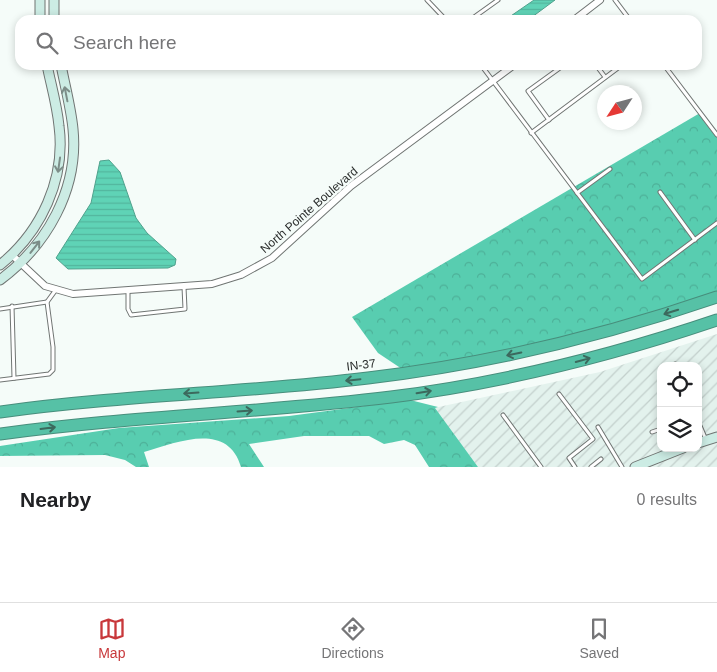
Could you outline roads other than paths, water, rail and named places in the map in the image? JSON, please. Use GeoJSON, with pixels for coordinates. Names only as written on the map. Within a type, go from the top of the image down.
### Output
{"type":"FeatureCollection","features":[{"type":"Feature","properties":{"kind":"highway","name":"IN-37"},"geometry":{"type":"LineString","coordinates":[[0,412],[98,400],[339,382],[442,368],[509,355],[599,333],[717,297]]}},
{"type":"Feature","properties":{"kind":"highway"},"geometry":{"type":"LineString","coordinates":[[0,434],[121,420],[332,404],[445,389],[570,363],[650,342],[717,320]]}},
{"type":"Feature","properties":{"kind":"street"},"geometry":{"type":"LineString","coordinates":[[40,0],[40,15]]}},
{"type":"Feature","properties":{"kind":"street"},"geometry":{"type":"LineString","coordinates":[[54,0],[54,15]]}},
{"type":"Feature","properties":{"kind":"street"},"geometry":{"type":"LineString","coordinates":[[580,15],[600,0]]}},
{"type":"Feature","properties":{"kind":"street"},"geometry":{"type":"LineString","coordinates":[[0,265],[28,237],[44,211],[58,171],[59,126],[48,70]]}},
{"type":"Feature","properties":{"kind":"street"},"geometry":{"type":"LineString","coordinates":[[0,280],[20,264],[50,228],[61,204],[72,169],[73,128],[62,70]]}},
{"type":"Feature","properties":{"kind":"street","name":"North Pointe Boulevard"},"geometry":{"type":"LineString","coordinates":[[12,255],[45,286],[55,291],[73,294],[184,287],[226,280],[272,258],[351,186],[507,70]]}},
{"type":"Feature","properties":{"kind":"street"},"geometry":{"type":"LineString","coordinates":[[702,442],[717,437]]}},
{"type":"Feature","properties":{"kind":"street"},"geometry":{"type":"LineString","coordinates":[[635,467],[673,452]]}},
{"type":"Feature","properties":{"kind":"lane"},"geometry":{"type":"LineString","coordinates":[[427,0],[441,15]]}},
{"type":"Feature","properties":{"kind":"lane"},"geometry":{"type":"LineString","coordinates":[[477,15],[498,0]]}},
{"type":"Feature","properties":{"kind":"lane"},"geometry":{"type":"LineString","coordinates":[[615,0],[626,15]]}},
{"type":"Feature","properties":{"kind":"lane"},"geometry":{"type":"LineString","coordinates":[[484,70],[642,279],[717,223]]}},
{"type":"Feature","properties":{"kind":"lane"},"geometry":{"type":"LineString","coordinates":[[549,120],[528,92],[557,70]]}},
{"type":"Feature","properties":{"kind":"lane"},"geometry":{"type":"LineString","coordinates":[[599,70],[605,78]]}},
{"type":"Feature","properties":{"kind":"lane"},"geometry":{"type":"LineString","coordinates":[[531,133],[615,70]]}},
{"type":"Feature","properties":{"kind":"lane"},"geometry":{"type":"LineString","coordinates":[[668,70],[717,135]]}},
{"type":"Feature","properties":{"kind":"lane"},"geometry":{"type":"LineString","coordinates":[[577,193],[610,169]]}},
{"type":"Feature","properties":{"kind":"lane"},"geometry":{"type":"LineString","coordinates":[[660,192],[695,240]]}},
{"type":"Feature","properties":{"kind":"lane"},"geometry":{"type":"LineString","coordinates":[[128,290],[128,309],[132,315],[185,309],[184,287]]}},
{"type":"Feature","properties":{"kind":"lane"},"geometry":{"type":"LineString","coordinates":[[0,380],[49,374],[53,370],[53,347],[47,302],[55,291]]}},
{"type":"Feature","properties":{"kind":"lane"},"geometry":{"type":"LineString","coordinates":[[0,309],[47,302]]}},
{"type":"Feature","properties":{"kind":"lane"},"geometry":{"type":"LineString","coordinates":[[12,306],[14,378]]}},
{"type":"Feature","properties":{"kind":"lane"},"geometry":{"type":"LineString","coordinates":[[559,394],[593,439],[569,458],[575,467]]}},
{"type":"Feature","properties":{"kind":"lane"},"geometry":{"type":"LineString","coordinates":[[503,415],[541,467]]}},
{"type":"Feature","properties":{"kind":"lane"},"geometry":{"type":"LineString","coordinates":[[598,427],[622,467]]}},
{"type":"Feature","properties":{"kind":"lane"},"geometry":{"type":"LineString","coordinates":[[652,432],[657,430]]}},
{"type":"Feature","properties":{"kind":"lane"},"geometry":{"type":"LineString","coordinates":[[591,467],[602,459]]}}]}
